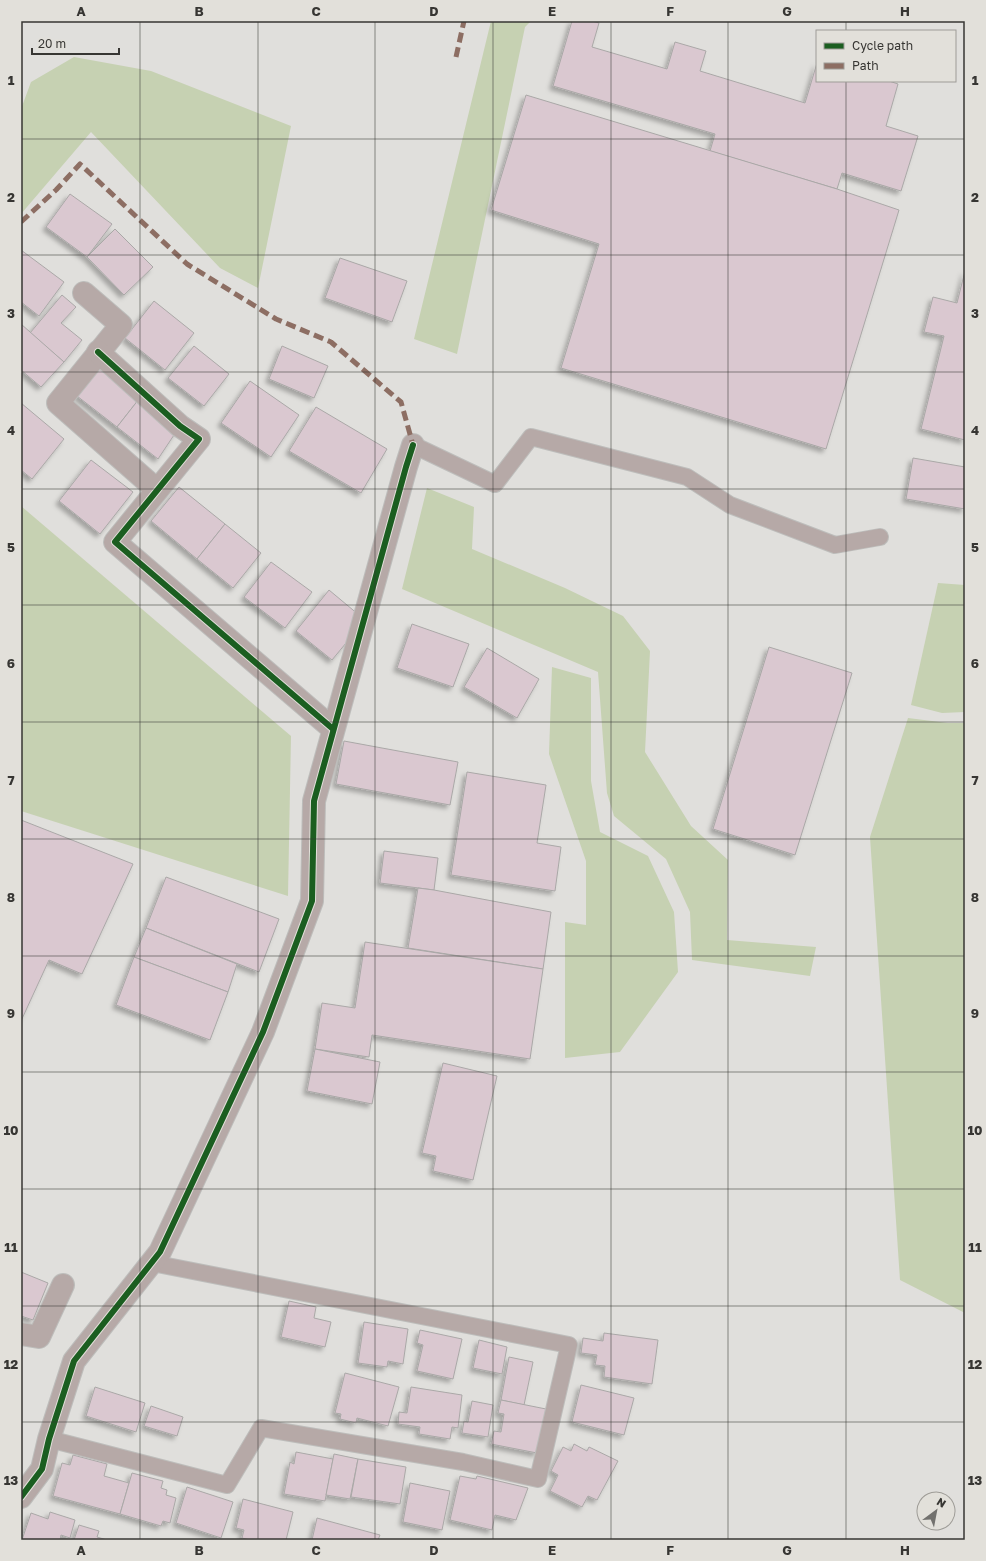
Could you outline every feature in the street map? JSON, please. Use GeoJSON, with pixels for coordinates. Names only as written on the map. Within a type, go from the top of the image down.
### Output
{"type":"FeatureCollection","features":[{"type":"Feature","properties":{"kind":"street"},"geometry":{"type":"LineString","coordinates":[[84,293],[121,325],[58,402],[157,490]]}},
{"type":"Feature","properties":{"kind":"street"},"geometry":{"type":"LineString","coordinates":[[98,352],[180,426],[199,439],[115,542],[333,729]]}},
{"type":"Feature","properties":{"kind":"street"},"geometry":{"type":"LineString","coordinates":[[21,1497],[42,1469],[49,1439],[74,1361],[160,1252],[263,1032],[312,901],[314,801],[413,445]]}},
{"type":"Feature","properties":{"kind":"street"},"geometry":{"type":"LineString","coordinates":[[21,1334],[40,1337],[63,1285]]}},
{"type":"Feature","properties":{"kind":"lane"},"geometry":{"type":"LineString","coordinates":[[413,445],[494,484],[531,437],[687,477],[730,505],[835,545],[880,537]]}},
{"type":"Feature","properties":{"kind":"lane"},"geometry":{"type":"LineString","coordinates":[[49,1439],[227,1485],[261,1428],[464,1462],[538,1479],[569,1345],[152,1263]]}},
{"type":"Feature","properties":{"kind":"green space"},"geometry":{"type":"Polygon","coordinates":[[[491,21],[531,21],[525,27],[457,354],[414,339],[491,21]]]}},
{"type":"Feature","properties":{"kind":"green space"},"geometry":{"type":"Polygon","coordinates":[[[74,57],[151,71],[291,126],[258,288],[220,268],[91,132],[21,214],[21,109],[31,82],[74,57]]]}},
{"type":"Feature","properties":{"kind":"green space"},"geometry":{"type":"Polygon","coordinates":[[[427,488],[474,507],[472,549],[565,588],[623,616],[650,651],[645,752],[691,826],[728,860],[727,940],[816,947],[810,976],[692,960],[690,912],[666,859],[614,816],[607,793],[598,672],[402,589],[427,488]]]}},
{"type":"Feature","properties":{"kind":"green space"},"geometry":{"type":"Polygon","coordinates":[[[21,506],[291,736],[288,896],[21,811],[21,506]]]}},
{"type":"Feature","properties":{"kind":"green space"},"geometry":{"type":"Polygon","coordinates":[[[938,583],[965,585],[965,712],[942,713],[911,705],[938,583]]]}},
{"type":"Feature","properties":{"kind":"green space"},"geometry":{"type":"Polygon","coordinates":[[[552,667],[591,678],[591,781],[600,832],[648,856],[674,912],[678,972],[620,1052],[565,1058],[565,922],[586,925],[586,861],[549,754],[552,667]]]}},
{"type":"Feature","properties":{"kind":"green space"},"geometry":{"type":"Polygon","coordinates":[[[908,718],[948,723],[965,723],[965,1313],[900,1280],[870,837],[908,718]]]}},
{"type":"Feature","properties":{"kind":"building"},"geometry":{"type":"Polygon","coordinates":[[[572,21],[592,21],[599,23],[592,47],[667,69],[675,42],[706,51],[700,71],[805,103],[816,66],[816,82],[892,82],[898,84],[886,126],[918,136],[901,191],[842,173],[837,189],[710,151],[715,134],[553,86],[572,21]]]}},
{"type":"Feature","properties":{"kind":"building"},"geometry":{"type":"Polygon","coordinates":[[[526,95],[837,189],[899,210],[826,449],[561,368],[599,244],[491,210],[526,95]]]}},
{"type":"Feature","properties":{"kind":"building"},"geometry":{"type":"Polygon","coordinates":[[[70,194],[112,224],[87,257],[46,227],[70,194]]]}},
{"type":"Feature","properties":{"kind":"building"},"geometry":{"type":"Polygon","coordinates":[[[115,229],[153,267],[124,295],[87,257],[115,229]]]}},
{"type":"Feature","properties":{"kind":"building"},"geometry":{"type":"Polygon","coordinates":[[[21,250],[64,282],[39,316],[21,302],[21,250]]]}},
{"type":"Feature","properties":{"kind":"building"},"geometry":{"type":"Polygon","coordinates":[[[340,258],[407,281],[392,322],[325,298],[340,258]]]}},
{"type":"Feature","properties":{"kind":"building"},"geometry":{"type":"Polygon","coordinates":[[[965,271],[965,440],[921,429],[944,336],[924,332],[933,297],[957,303],[965,271]]]}},
{"type":"Feature","properties":{"kind":"building"},"geometry":{"type":"Polygon","coordinates":[[[62,295],[76,307],[61,323],[82,340],[64,362],[30,333],[62,295]]]}},
{"type":"Feature","properties":{"kind":"building"},"geometry":{"type":"Polygon","coordinates":[[[154,301],[194,333],[165,370],[125,338],[154,301]]]}},
{"type":"Feature","properties":{"kind":"building"},"geometry":{"type":"Polygon","coordinates":[[[21,324],[64,362],[41,387],[21,370],[21,324]]]}},
{"type":"Feature","properties":{"kind":"building"},"geometry":{"type":"Polygon","coordinates":[[[194,346],[229,374],[204,406],[168,378],[194,346]]]}},
{"type":"Feature","properties":{"kind":"building"},"geometry":{"type":"Polygon","coordinates":[[[282,346],[328,366],[314,398],[269,379],[282,346]]]}},
{"type":"Feature","properties":{"kind":"building"},"geometry":{"type":"Polygon","coordinates":[[[98,368],[139,399],[117,427],[77,396],[98,368]]]}},
{"type":"Feature","properties":{"kind":"building"},"geometry":{"type":"Polygon","coordinates":[[[250,381],[299,415],[271,457],[221,423],[250,381]]]}},
{"type":"Feature","properties":{"kind":"building"},"geometry":{"type":"Polygon","coordinates":[[[139,399],[180,426],[158,459],[117,427],[139,399]]]}},
{"type":"Feature","properties":{"kind":"building"},"geometry":{"type":"Polygon","coordinates":[[[21,403],[64,439],[32,479],[21,470],[21,403]]]}},
{"type":"Feature","properties":{"kind":"building"},"geometry":{"type":"Polygon","coordinates":[[[316,407],[387,449],[361,493],[289,451],[316,407]]]}},
{"type":"Feature","properties":{"kind":"building"},"geometry":{"type":"Polygon","coordinates":[[[913,458],[965,467],[965,509],[906,499],[913,458]]]}},
{"type":"Feature","properties":{"kind":"building"},"geometry":{"type":"Polygon","coordinates":[[[91,460],[133,492],[100,534],[59,501],[91,460]]]}},
{"type":"Feature","properties":{"kind":"building"},"geometry":{"type":"Polygon","coordinates":[[[179,487],[225,524],[197,559],[151,521],[179,487]]]}},
{"type":"Feature","properties":{"kind":"building"},"geometry":{"type":"Polygon","coordinates":[[[225,524],[261,553],[233,588],[197,559],[225,524]]]}},
{"type":"Feature","properties":{"kind":"building"},"geometry":{"type":"Polygon","coordinates":[[[271,562],[312,592],[285,628],[244,597],[271,562]]]}},
{"type":"Feature","properties":{"kind":"building"},"geometry":{"type":"Polygon","coordinates":[[[329,590],[365,620],[332,660],[296,631],[329,590]]]}},
{"type":"Feature","properties":{"kind":"building"},"geometry":{"type":"Polygon","coordinates":[[[412,624],[469,644],[453,687],[397,668],[412,624]]]}},
{"type":"Feature","properties":{"kind":"building"},"geometry":{"type":"Polygon","coordinates":[[[769,647],[852,673],[795,855],[713,829],[769,647]]]}},
{"type":"Feature","properties":{"kind":"building"},"geometry":{"type":"Polygon","coordinates":[[[487,648],[539,679],[517,718],[464,687],[487,648]]]}},
{"type":"Feature","properties":{"kind":"building"},"geometry":{"type":"Polygon","coordinates":[[[344,741],[458,762],[450,805],[336,784],[344,741]]]}},
{"type":"Feature","properties":{"kind":"building"},"geometry":{"type":"Polygon","coordinates":[[[467,772],[546,785],[537,843],[561,847],[555,891],[451,875],[467,772]]]}},
{"type":"Feature","properties":{"kind":"building"},"geometry":{"type":"Polygon","coordinates":[[[21,820],[133,864],[82,974],[49,960],[21,1021],[21,820]]]}},
{"type":"Feature","properties":{"kind":"building"},"geometry":{"type":"Polygon","coordinates":[[[384,851],[438,858],[434,890],[380,883],[384,851]]]}},
{"type":"Feature","properties":{"kind":"building"},"geometry":{"type":"Polygon","coordinates":[[[166,877],[279,919],[259,972],[146,928],[166,877]]]}},
{"type":"Feature","properties":{"kind":"building"},"geometry":{"type":"Polygon","coordinates":[[[418,888],[551,912],[543,969],[408,948],[418,888]]]}},
{"type":"Feature","properties":{"kind":"building"},"geometry":{"type":"Polygon","coordinates":[[[146,928],[237,964],[228,992],[134,957],[146,928]]]}},
{"type":"Feature","properties":{"kind":"building"},"geometry":{"type":"Polygon","coordinates":[[[365,942],[543,969],[530,1059],[372,1035],[369,1057],[315,1049],[322,1003],[355,1008],[365,942]]]}},
{"type":"Feature","properties":{"kind":"building"},"geometry":{"type":"Polygon","coordinates":[[[134,957],[228,992],[210,1040],[116,1005],[134,957]]]}},
{"type":"Feature","properties":{"kind":"building"},"geometry":{"type":"Polygon","coordinates":[[[315,1049],[380,1062],[372,1104],[307,1091],[315,1049]]]}},
{"type":"Feature","properties":{"kind":"building"},"geometry":{"type":"Polygon","coordinates":[[[443,1063],[497,1076],[473,1180],[433,1171],[436,1156],[422,1153],[443,1063]]]}},
{"type":"Feature","properties":{"kind":"building"},"geometry":{"type":"Polygon","coordinates":[[[21,1272],[48,1283],[33,1320],[21,1316],[21,1272]]]}},
{"type":"Feature","properties":{"kind":"building"},"geometry":{"type":"Polygon","coordinates":[[[289,1301],[316,1307],[314,1318],[331,1322],[325,1347],[281,1337],[289,1301]]]}},
{"type":"Feature","properties":{"kind":"building"},"geometry":{"type":"Polygon","coordinates":[[[364,1322],[408,1329],[403,1364],[388,1361],[387,1367],[358,1363],[364,1322]]]}},
{"type":"Feature","properties":{"kind":"building"},"geometry":{"type":"Polygon","coordinates":[[[420,1330],[462,1339],[453,1379],[417,1371],[423,1345],[417,1343],[420,1330]]]}},
{"type":"Feature","properties":{"kind":"building"},"geometry":{"type":"Polygon","coordinates":[[[604,1333],[658,1340],[652,1384],[604,1377],[605,1366],[595,1365],[597,1355],[581,1353],[583,1338],[603,1341],[604,1333]]]}},
{"type":"Feature","properties":{"kind":"building"},"geometry":{"type":"Polygon","coordinates":[[[479,1340],[507,1347],[502,1374],[473,1368],[479,1340]]]}},
{"type":"Feature","properties":{"kind":"building"},"geometry":{"type":"Polygon","coordinates":[[[509,1357],[533,1362],[524,1405],[501,1400],[509,1357]]]}},
{"type":"Feature","properties":{"kind":"building"},"geometry":{"type":"Polygon","coordinates":[[[345,1373],[399,1387],[388,1426],[357,1418],[356,1423],[340,1419],[341,1414],[335,1413],[345,1373]]]}},
{"type":"Feature","properties":{"kind":"building"},"geometry":{"type":"Polygon","coordinates":[[[581,1385],[634,1398],[624,1435],[572,1422],[581,1385]]]}},
{"type":"Feature","properties":{"kind":"building"},"geometry":{"type":"Polygon","coordinates":[[[95,1387],[145,1403],[136,1432],[86,1416],[95,1387]]]}},
{"type":"Feature","properties":{"kind":"building"},"geometry":{"type":"Polygon","coordinates":[[[411,1387],[462,1395],[458,1428],[452,1427],[450,1439],[419,1434],[420,1427],[398,1424],[399,1412],[407,1413],[411,1387]]]}},
{"type":"Feature","properties":{"kind":"building"},"geometry":{"type":"Polygon","coordinates":[[[501,1400],[546,1409],[537,1453],[491,1444],[494,1431],[501,1432],[504,1414],[498,1413],[501,1400]]]}},
{"type":"Feature","properties":{"kind":"building"},"geometry":{"type":"Polygon","coordinates":[[[472,1401],[493,1405],[488,1437],[462,1433],[464,1421],[468,1422],[472,1401]]]}},
{"type":"Feature","properties":{"kind":"building"},"geometry":{"type":"Polygon","coordinates":[[[151,1406],[183,1417],[177,1436],[144,1426],[151,1406]]]}},
{"type":"Feature","properties":{"kind":"building"},"geometry":{"type":"Polygon","coordinates":[[[574,1444],[587,1451],[589,1447],[618,1461],[597,1500],[588,1496],[582,1507],[550,1491],[558,1475],[551,1471],[563,1447],[571,1451],[574,1444]]]}},
{"type":"Feature","properties":{"kind":"building"},"geometry":{"type":"Polygon","coordinates":[[[296,1452],[333,1459],[325,1501],[284,1494],[290,1462],[294,1464],[296,1452]]]}},
{"type":"Feature","properties":{"kind":"building"},"geometry":{"type":"Polygon","coordinates":[[[334,1454],[358,1459],[350,1499],[326,1495],[334,1454]]]}},
{"type":"Feature","properties":{"kind":"building"},"geometry":{"type":"Polygon","coordinates":[[[73,1455],[107,1464],[104,1476],[129,1483],[120,1514],[53,1496],[62,1463],[70,1465],[73,1455]]]}},
{"type":"Feature","properties":{"kind":"building"},"geometry":{"type":"Polygon","coordinates":[[[358,1459],[406,1467],[400,1504],[351,1497],[358,1459]]]}},
{"type":"Feature","properties":{"kind":"building"},"geometry":{"type":"Polygon","coordinates":[[[132,1473],[163,1481],[161,1488],[167,1490],[166,1495],[176,1498],[170,1523],[163,1521],[161,1526],[120,1514],[132,1473]]]}},
{"type":"Feature","properties":{"kind":"building"},"geometry":{"type":"Polygon","coordinates":[[[460,1476],[476,1479],[477,1476],[528,1488],[516,1520],[495,1515],[492,1530],[450,1520],[460,1476]]]}},
{"type":"Feature","properties":{"kind":"building"},"geometry":{"type":"Polygon","coordinates":[[[410,1483],[450,1491],[442,1530],[403,1522],[410,1483]]]}},
{"type":"Feature","properties":{"kind":"building"},"geometry":{"type":"Polygon","coordinates":[[[187,1487],[233,1502],[221,1538],[176,1523],[187,1487]]]}},
{"type":"Feature","properties":{"kind":"building"},"geometry":{"type":"Polygon","coordinates":[[[243,1499],[293,1512],[286,1540],[250,1540],[242,1538],[244,1530],[236,1528],[243,1499]]]}},
{"type":"Feature","properties":{"kind":"building"},"geometry":{"type":"Polygon","coordinates":[[[50,1512],[75,1520],[70,1538],[61,1535],[60,1540],[22,1540],[31,1513],[48,1519],[50,1512]]]}},
{"type":"Feature","properties":{"kind":"building"},"geometry":{"type":"Polygon","coordinates":[[[317,1518],[380,1535],[378,1540],[312,1540],[317,1518]]]}},
{"type":"Feature","properties":{"kind":"building"},"geometry":{"type":"Polygon","coordinates":[[[79,1525],[99,1531],[97,1537],[107,1540],[74,1540],[79,1525]]]}},
{"type":"Feature","properties":{"kind":"marked path"},"geometry":{"type":"LineString","coordinates":[[456,57],[464,21]]}},
{"type":"Feature","properties":{"kind":"marked path"},"geometry":{"type":"LineString","coordinates":[[21,222],[56,190],[80,164],[187,264],[276,319],[331,342],[401,402],[413,445]]}},
{"type":"Feature","properties":{"kind":"cycle path"},"geometry":{"type":"LineString","coordinates":[[98,352],[180,426],[199,439],[115,542],[333,729]]}},
{"type":"Feature","properties":{"kind":"cycle path"},"geometry":{"type":"LineString","coordinates":[[21,1497],[42,1469],[49,1439],[74,1361],[160,1252],[263,1032],[312,901],[314,801],[413,445]]}}]}
